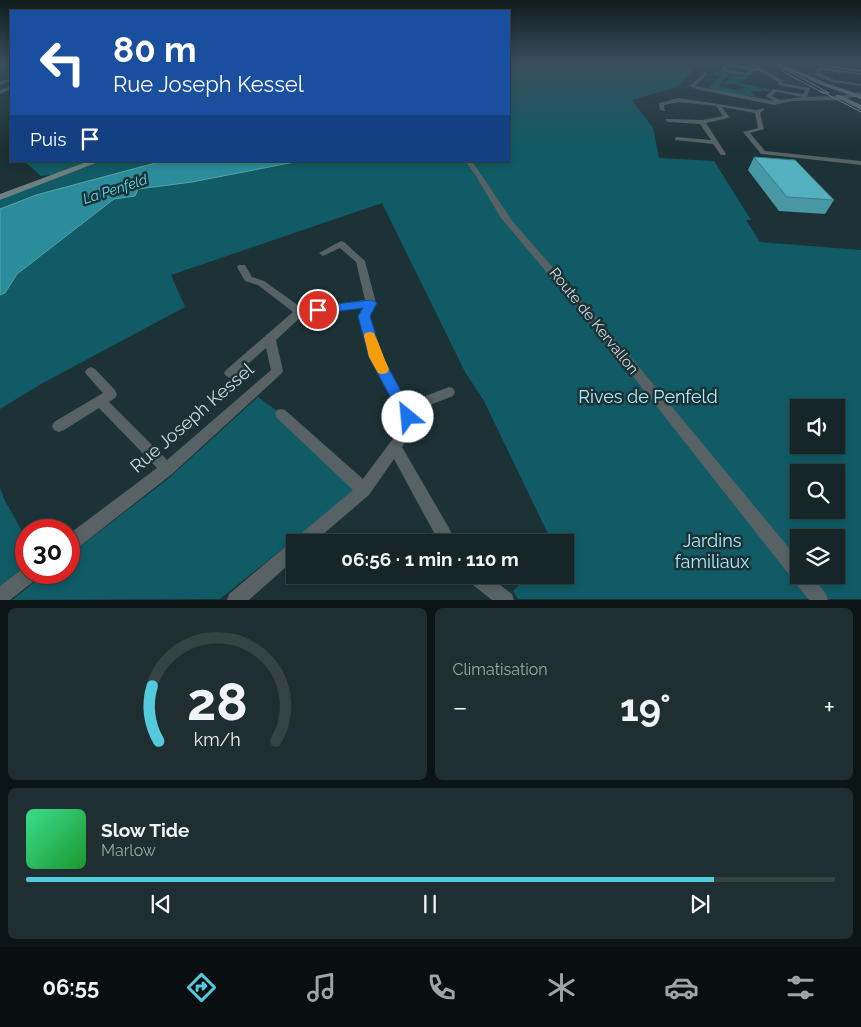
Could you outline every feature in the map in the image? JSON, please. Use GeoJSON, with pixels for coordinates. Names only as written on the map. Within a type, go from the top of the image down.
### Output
{"type":"FeatureCollection","features":[{"type":"Feature","properties":{"kind":"main road"},"geometry":{"type":"LineString","coordinates":[[830,92],[861,108]]}},
{"type":"Feature","properties":{"kind":"main road"},"geometry":{"type":"LineString","coordinates":[[0,197],[94,162]]}},
{"type":"Feature","properties":{"kind":"street"},"geometry":{"type":"LineString","coordinates":[[718,92],[777,103]]}},
{"type":"Feature","properties":{"kind":"street"},"geometry":{"type":"LineString","coordinates":[[772,92],[769,96],[777,103]]}},
{"type":"Feature","properties":{"kind":"street"},"geometry":{"type":"LineString","coordinates":[[784,92],[805,96],[807,92]]}},
{"type":"Feature","properties":{"kind":"street"},"geometry":{"type":"LineString","coordinates":[[663,110],[660,104],[679,100],[757,112],[777,103],[793,99],[841,98],[859,95]]}},
{"type":"Feature","properties":{"kind":"street"},"geometry":{"type":"LineString","coordinates":[[668,120],[702,122],[726,117],[718,105]]}},
{"type":"Feature","properties":{"kind":"street"},"geometry":{"type":"LineString","coordinates":[[757,112],[761,129],[746,132],[763,153],[861,163]]}},
{"type":"Feature","properties":{"kind":"street"},"geometry":{"type":"LineString","coordinates":[[702,122],[723,154]]}},
{"type":"Feature","properties":{"kind":"street"},"geometry":{"type":"LineString","coordinates":[[677,139],[716,142]]}},
{"type":"Feature","properties":{"kind":"street","name":"Route de Kervallon"},"geometry":{"type":"LineString","coordinates":[[469,162],[501,213],[576,297],[790,562]]}},
{"type":"Feature","properties":{"kind":"street"},"geometry":{"type":"LineString","coordinates":[[312,534],[364,490],[406,431],[408,417],[376,357],[364,316],[371,303],[360,261],[342,244],[323,253]]}},
{"type":"Feature","properties":{"kind":"street"},"geometry":{"type":"LineString","coordinates":[[242,267],[248,279],[261,283],[300,312]]}},
{"type":"Feature","properties":{"kind":"street"},"geometry":{"type":"LineString","coordinates":[[230,373],[300,312],[371,303]]}},
{"type":"Feature","properties":{"kind":"street","name":"Rue Joseph Kessel"},"geometry":{"type":"LineString","coordinates":[[80,536],[167,469],[277,370],[270,339]]}},
{"type":"Feature","properties":{"kind":"street"},"geometry":{"type":"LineString","coordinates":[[60,426],[111,394],[91,372]]}},
{"type":"Feature","properties":{"kind":"street"},"geometry":{"type":"LineString","coordinates":[[404,409],[448,392]]}},
{"type":"Feature","properties":{"kind":"street"},"geometry":{"type":"LineString","coordinates":[[100,401],[167,469]]}},
{"type":"Feature","properties":{"kind":"street"},"geometry":{"type":"LineString","coordinates":[[281,414],[364,490]]}},
{"type":"Feature","properties":{"kind":"street"},"geometry":{"type":"LineString","coordinates":[[395,448],[444,534]]}},
{"type":"Feature","properties":{"kind":"street"},"geometry":{"type":"LineString","coordinates":[[235,600],[286,556]]}},
{"type":"Feature","properties":{"kind":"street"},"geometry":{"type":"LineString","coordinates":[[0,597],[17,584]]}},
{"type":"Feature","properties":{"kind":"street"},"geometry":{"type":"LineString","coordinates":[[486,584],[506,600]]}},
{"type":"Feature","properties":{"kind":"street","name":"Route de Kervallon"},"geometry":{"type":"LineString","coordinates":[[808,584],[820,600]]}},
{"type":"Feature","properties":{"kind":"green space","name":"Rives de Penfeld"},"geometry":{"type":"Polygon","coordinates":[[[510,92],[659,92],[632,100],[653,128],[659,158],[714,161],[751,220],[746,220],[760,242],[861,250],[861,599],[518,599],[513,591],[520,584],[574,584],[574,534],[548,534],[484,401],[465,372],[382,203],[171,275],[185,307],[41,384],[0,409],[0,295],[5,292],[17,274],[114,199],[135,196],[138,189],[192,182],[295,162],[510,162],[510,92]]]}},
{"type":"Feature","properties":{"kind":"green space"},"geometry":{"type":"Polygon","coordinates":[[[723,92],[751,92],[757,97],[723,92]]]}},
{"type":"Feature","properties":{"kind":"green space"},"geometry":{"type":"Polygon","coordinates":[[[25,162],[159,162],[36,195],[0,209],[0,199],[65,174],[41,176],[25,162]]]}},
{"type":"Feature","properties":{"kind":"green space"},"geometry":{"type":"Polygon","coordinates":[[[258,397],[281,414],[357,489],[301,534],[286,534],[286,546],[220,599],[12,600],[32,584],[80,584],[80,547],[169,478],[258,397]]]}},
{"type":"Feature","properties":{"kind":"green space"},"geometry":{"type":"Polygon","coordinates":[[[0,487],[4,499],[15,519],[15,574],[0,586],[0,487]]]}},
{"type":"Feature","properties":{"kind":"water","name":"La Penfeld"},"geometry":{"type":"Polygon","coordinates":[[[159,162],[295,162],[192,182],[138,189],[135,196],[114,199],[17,274],[5,293],[0,295],[0,209],[36,195],[159,162]]]}},
{"type":"Feature","properties":{"kind":"building"},"geometry":{"type":"Polygon","coordinates":[[[754,157],[795,160],[834,200],[787,197],[754,157]]]}},
{"type":"Feature","properties":{"kind":"tram line"},"geometry":{"type":"LineString","coordinates":[[825,93],[829,93],[827,92]]}},
{"type":"Feature","properties":{"kind":"tram line"},"geometry":{"type":"LineString","coordinates":[[825,93],[861,112]]}},
{"type":"Feature","properties":{"kind":"slow traffic"},"geometry":{"type":"LineString","coordinates":[[370,336],[376,357],[382,369]]}},
{"type":"Feature","properties":{"kind":"route"},"geometry":{"type":"LineString","coordinates":[[318,310],[371,303],[364,316],[376,357],[408,417]]}},
{"type":"Feature","properties":{"kind":"park label","name":"Jardins familiaux"},"geometry":{"type":"Point","coordinates":[712,551]}}]}
